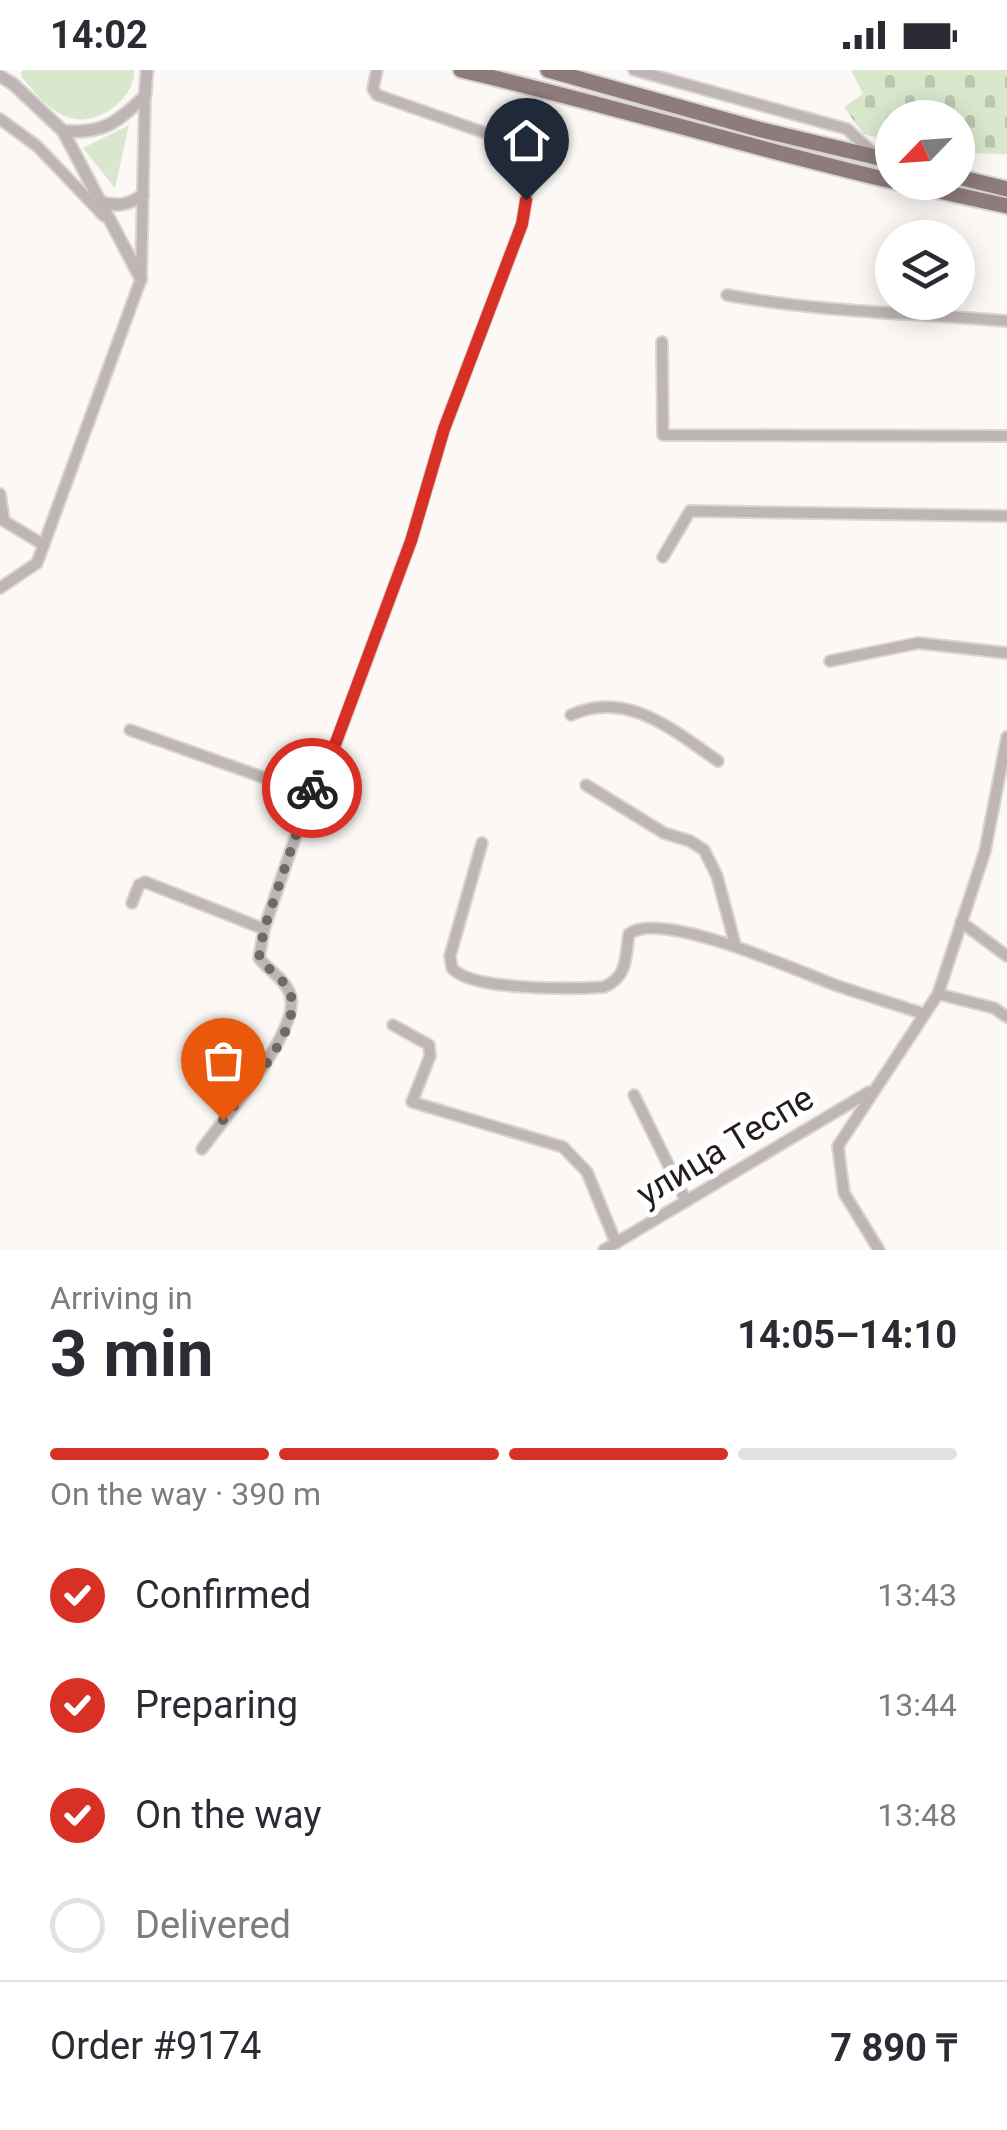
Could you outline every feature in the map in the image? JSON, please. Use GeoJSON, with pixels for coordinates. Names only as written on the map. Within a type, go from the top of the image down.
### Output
{"type":"FeatureCollection","features":[{"type":"Feature","properties":{"kind":"main road"},"geometry":{"type":"LineString","coordinates":[[461,70],[875,177]]}},
{"type":"Feature","properties":{"kind":"main road"},"geometry":{"type":"LineString","coordinates":[[548,70],[875,157]]}},
{"type":"Feature","properties":{"kind":"main road"},"geometry":{"type":"LineString","coordinates":[[975,181],[1007,189]]}},
{"type":"Feature","properties":{"kind":"main road"},"geometry":{"type":"LineString","coordinates":[[975,199],[1007,206]]}},
{"type":"Feature","properties":{"kind":"street"},"geometry":{"type":"LineString","coordinates":[[0,588],[38,563],[141,279],[147,70]]}},
{"type":"Feature","properties":{"kind":"street"},"geometry":{"type":"LineString","coordinates":[[202,1149],[269,1062],[284,1032],[292,1002],[286,985],[259,958],[264,929],[319,770],[336,742],[411,541],[444,429],[522,224],[530,176],[528,162],[517,144],[376,95],[377,70]]}},
{"type":"Feature","properties":{"kind":"street"},"geometry":{"type":"LineString","coordinates":[[634,70],[847,130],[875,152]]}},
{"type":"Feature","properties":{"kind":"street"},"geometry":{"type":"LineString","coordinates":[[0,76],[13,77],[63,131],[141,279]]}},
{"type":"Feature","properties":{"kind":"street"},"geometry":{"type":"LineString","coordinates":[[63,131],[90,133],[118,122],[145,96]]}},
{"type":"Feature","properties":{"kind":"street"},"geometry":{"type":"LineString","coordinates":[[0,119],[37,146],[112,224]]}},
{"type":"Feature","properties":{"kind":"street"},"geometry":{"type":"LineString","coordinates":[[100,202],[130,204],[143,195]]}},
{"type":"Feature","properties":{"kind":"street"},"geometry":{"type":"LineString","coordinates":[[727,296],[791,307],[1007,321]]}},
{"type":"Feature","properties":{"kind":"street"},"geometry":{"type":"LineString","coordinates":[[662,342],[663,435],[1007,436]]}},
{"type":"Feature","properties":{"kind":"street"},"geometry":{"type":"LineString","coordinates":[[0,494],[4,522],[44,545]]}},
{"type":"Feature","properties":{"kind":"street"},"geometry":{"type":"LineString","coordinates":[[663,557],[690,512],[1007,516]]}},
{"type":"Feature","properties":{"kind":"street"},"geometry":{"type":"LineString","coordinates":[[830,661],[918,643],[1007,653]]}},
{"type":"Feature","properties":{"kind":"street"},"geometry":{"type":"LineString","coordinates":[[572,715],[588,707],[608,706],[652,715],[718,761]]}},
{"type":"Feature","properties":{"kind":"street"},"geometry":{"type":"LineString","coordinates":[[130,730],[310,794]]}},
{"type":"Feature","properties":{"kind":"street"},"geometry":{"type":"LineString","coordinates":[[879,1250],[844,1193],[838,1146],[938,994],[985,851],[1007,737]]}},
{"type":"Feature","properties":{"kind":"street"},"geometry":{"type":"LineString","coordinates":[[586,785],[664,833],[690,840],[704,850],[717,876],[735,944]]}},
{"type":"Feature","properties":{"kind":"street"},"geometry":{"type":"LineString","coordinates":[[482,842],[450,956],[456,974],[465,978],[503,984],[604,987],[619,978],[629,934],[638,927],[735,944],[836,985],[924,1014]]}},
{"type":"Feature","properties":{"kind":"street"},"geometry":{"type":"LineString","coordinates":[[132,903],[139,885],[145,882],[264,929]]}},
{"type":"Feature","properties":{"kind":"street"},"geometry":{"type":"LineString","coordinates":[[961,922],[1007,956]]}},
{"type":"Feature","properties":{"kind":"street"},"geometry":{"type":"LineString","coordinates":[[938,994],[994,1008],[1007,1017]]}},
{"type":"Feature","properties":{"kind":"street"},"geometry":{"type":"LineString","coordinates":[[392,1025],[429,1045],[430,1056],[412,1102],[562,1147],[587,1172],[616,1243]]}},
{"type":"Feature","properties":{"kind":"street","name":"улица Теспе"},"geometry":{"type":"LineString","coordinates":[[604,1250],[874,1089]]}},
{"type":"Feature","properties":{"kind":"street"},"geometry":{"type":"LineString","coordinates":[[634,1095],[686,1201]]}},
{"type":"Feature","properties":{"kind":"green space"},"geometry":{"type":"Polygon","coordinates":[[[22,70],[134,70],[122,100],[103,114],[82,119],[63,115],[49,106],[21,76],[22,70]]]}},
{"type":"Feature","properties":{"kind":"green space"},"geometry":{"type":"Polygon","coordinates":[[[851,70],[1007,70],[1007,154],[975,153],[975,100],[875,100],[875,136],[863,134],[844,107],[863,94],[851,70]]]}},
{"type":"Feature","properties":{"kind":"green space"},"geometry":{"type":"Polygon","coordinates":[[[129,125],[115,188],[83,148],[129,125]]]}},
{"type":"Feature","properties":{"kind":"way so far"},"geometry":{"type":"LineString","coordinates":[[223,1120],[269,1062],[284,1032],[292,1002],[290,993],[259,958],[264,929],[312,788]]}},
{"type":"Feature","properties":{"kind":"route"},"geometry":{"type":"LineString","coordinates":[[312,788],[336,742],[411,541],[444,429],[522,224],[526,200]]}}]}
